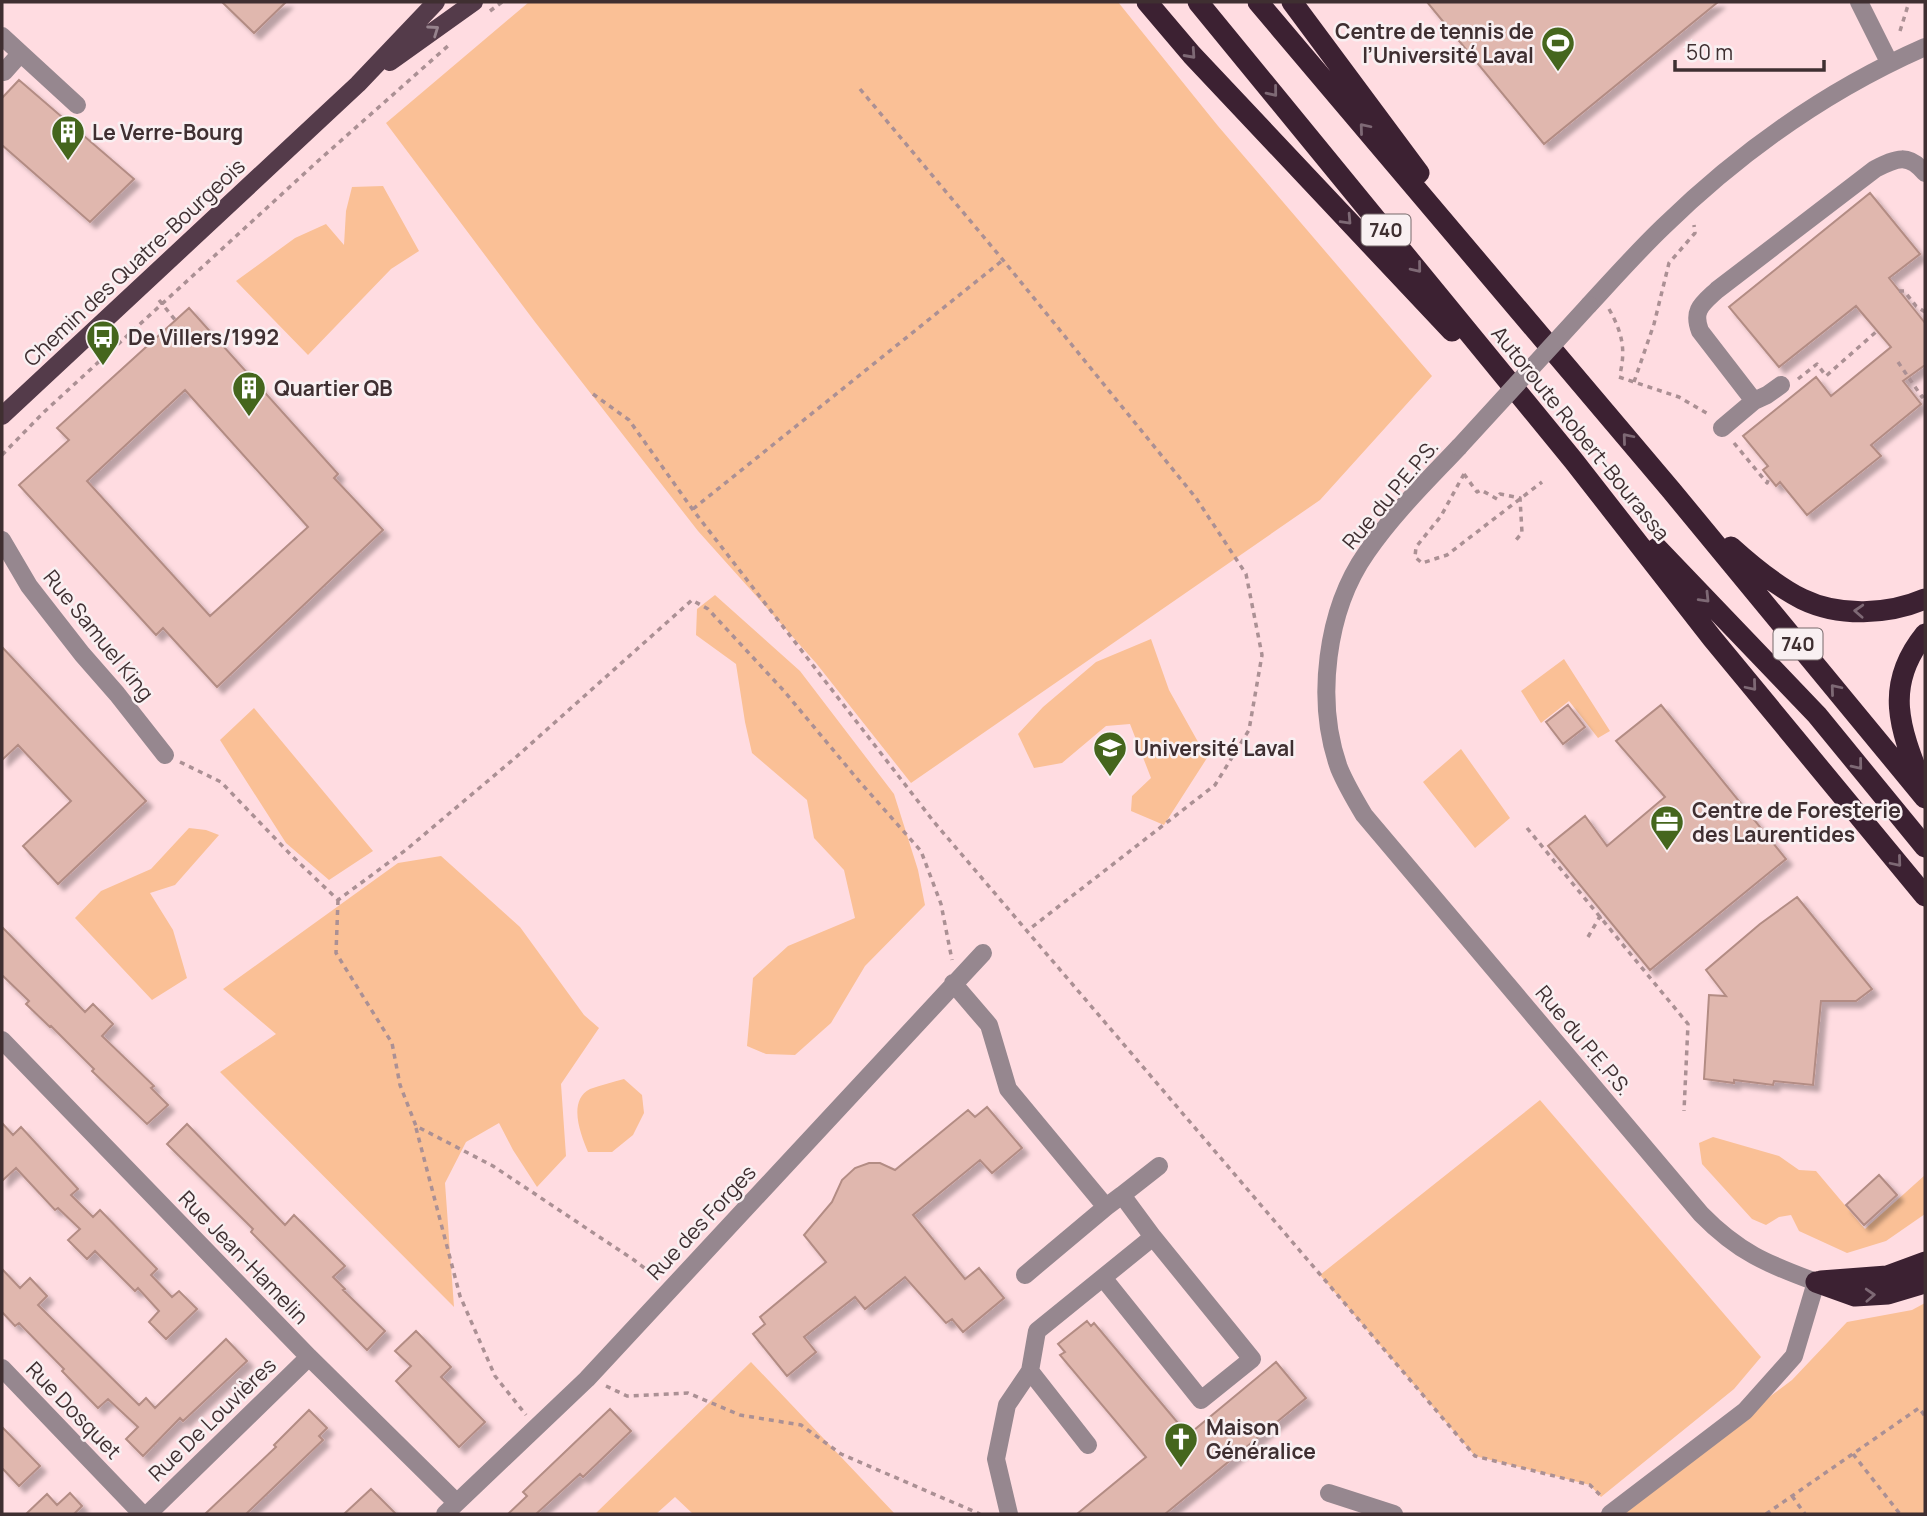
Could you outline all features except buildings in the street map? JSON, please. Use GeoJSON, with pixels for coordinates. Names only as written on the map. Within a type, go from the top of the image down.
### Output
{"type":"FeatureCollection","features":[{"type":"Feature","properties":{"kind":"highway"},"geometry":{"type":"LineString","coordinates":[[1147,2],[1192,55],[1817,715],[1925,847]]}},
{"type":"Feature","properties":{"kind":"highway","name":"Autoroute Robert-Bourassa"},"geometry":{"type":"LineString","coordinates":[[1198,2],[1573,460],[1712,638],[1925,896]]}},
{"type":"Feature","properties":{"kind":"highway","name":"Autoroute Robert-Bourassa"},"geometry":{"type":"LineString","coordinates":[[1258,2],[1671,490],[1925,798]]}},
{"type":"Feature","properties":{"kind":"highway"},"geometry":{"type":"LineString","coordinates":[[1292,2],[1384,124],[1503,292]]}},
{"type":"Feature","properties":{"kind":"highway"},"geometry":{"type":"LineString","coordinates":[[1671,490],[1735,551],[1803,599],[1829,607],[1867,612],[1894,609],[1925,599]]}},
{"type":"Feature","properties":{"kind":"highway"},"geometry":{"type":"LineString","coordinates":[[1925,634],[1912,653],[1904,672],[1899,705],[1903,732],[1925,792]]}},
{"type":"Feature","properties":{"kind":"highway"},"geometry":{"type":"LineString","coordinates":[[1816,1282],[1888,1276],[1925,1262]]}},
{"type":"Feature","properties":{"kind":"highway"},"geometry":{"type":"LineString","coordinates":[[1816,1282],[1855,1296],[1888,1294],[1925,1283]]}},
{"type":"Feature","properties":{"kind":"main road","name":"Chemin des Quatre-Bourgeois"},"geometry":{"type":"LineString","coordinates":[[2,416],[358,84],[436,2]]}},
{"type":"Feature","properties":{"kind":"main road","name":"Chemin des Quatre-Bourgeois"},"geometry":{"type":"LineString","coordinates":[[358,84],[478,10]]}},
{"type":"Feature","properties":{"kind":"street"},"geometry":{"type":"LineString","coordinates":[[1859,2],[1889,62]]}},
{"type":"Feature","properties":{"kind":"street"},"geometry":{"type":"LineString","coordinates":[[2,36],[77,105]]}},
{"type":"Feature","properties":{"kind":"street","name":"Rue du P.E.P.S."},"geometry":{"type":"LineString","coordinates":[[1816,1282],[1770,1265],[1718,1232],[1364,815],[1339,766],[1328,710],[1329,657],[1340,606],[1367,551],[1458,447],[1662,228],[1742,158],[1816,104],[1889,62],[1925,47]]}},
{"type":"Feature","properties":{"kind":"street"},"geometry":{"type":"LineString","coordinates":[[4,72],[20,54]]}},
{"type":"Feature","properties":{"kind":"street"},"geometry":{"type":"LineString","coordinates":[[1754,401],[1700,331],[1697,314],[1701,304],[1875,169],[1890,161],[1908,159],[1925,173]]}},
{"type":"Feature","properties":{"kind":"street"},"geometry":{"type":"LineString","coordinates":[[1723,426],[1754,401],[1789,382]]}},
{"type":"Feature","properties":{"kind":"street","name":"Rue Samuel King"},"geometry":{"type":"LineString","coordinates":[[2,540],[29,586],[165,755]]}},
{"type":"Feature","properties":{"kind":"street","name":"Rue des Forges"},"geometry":{"type":"LineString","coordinates":[[451,1508],[587,1379],[983,953]]}},
{"type":"Feature","properties":{"kind":"street"},"geometry":{"type":"LineString","coordinates":[[955,982],[989,1025],[1008,1089],[1106,1207]]}},
{"type":"Feature","properties":{"kind":"street","name":"Rue Jean-Hamelin"},"geometry":{"type":"LineString","coordinates":[[2,1040],[451,1508]]}},
{"type":"Feature","properties":{"kind":"street"},"geometry":{"type":"LineString","coordinates":[[1026,1275],[1159,1166]]}},
{"type":"Feature","properties":{"kind":"street"},"geometry":{"type":"LineString","coordinates":[[1104,1279],[1201,1400],[1252,1359],[1122,1195]]}},
{"type":"Feature","properties":{"kind":"street"},"geometry":{"type":"LineString","coordinates":[[1010,1514],[996,1459],[1007,1405],[1030,1371],[1038,1331],[1153,1237]]}},
{"type":"Feature","properties":{"kind":"street"},"geometry":{"type":"LineString","coordinates":[[1613,1513],[1745,1410],[1794,1356],[1816,1282]]}},
{"type":"Feature","properties":{"kind":"street","name":"Rue De Louvières"},"geometry":{"type":"LineString","coordinates":[[148,1514],[309,1357]]}},
{"type":"Feature","properties":{"kind":"street","name":"Rue Dosquet"},"geometry":{"type":"LineString","coordinates":[[2,1368],[142,1514]]}},
{"type":"Feature","properties":{"kind":"street"},"geometry":{"type":"LineString","coordinates":[[1030,1371],[1088,1445]]}},
{"type":"Feature","properties":{"kind":"street"},"geometry":{"type":"LineString","coordinates":[[1329,1493],[1394,1514]]}},
{"type":"Feature","properties":{"kind":"path"},"geometry":{"type":"LineString","coordinates":[[478,10],[502,2]]}},
{"type":"Feature","properties":{"kind":"path"},"geometry":{"type":"LineString","coordinates":[[1900,31],[1909,2]]}},
{"type":"Feature","properties":{"kind":"path"},"geometry":{"type":"LineString","coordinates":[[2,455],[43,410],[327,152],[454,41]]}},
{"type":"Feature","properties":{"kind":"path"},"geometry":{"type":"LineString","coordinates":[[860,89],[1196,498],[1246,574],[1262,655],[1249,730],[1215,785],[1027,931]]}},
{"type":"Feature","properties":{"kind":"path"},"geometry":{"type":"LineString","coordinates":[[1634,382],[1654,324],[1669,263],[1695,233],[1694,225]]}},
{"type":"Feature","properties":{"kind":"path"},"geometry":{"type":"LineString","coordinates":[[693,510],[1003,260]]}},
{"type":"Feature","properties":{"kind":"path"},"geometry":{"type":"LineString","coordinates":[[1899,291],[1904,291],[1916,306],[1925,312]]}},
{"type":"Feature","properties":{"kind":"path"},"geometry":{"type":"LineString","coordinates":[[161,302],[176,321]]}},
{"type":"Feature","properties":{"kind":"path"},"geometry":{"type":"LineString","coordinates":[[1611,312],[1622,339],[1624,357],[1619,375],[1679,397],[1723,426],[1767,483],[1769,478]]}},
{"type":"Feature","properties":{"kind":"path"},"geometry":{"type":"LineString","coordinates":[[1789,382],[1817,364],[1826,376],[1877,331]]}},
{"type":"Feature","properties":{"kind":"path"},"geometry":{"type":"LineString","coordinates":[[1898,362],[1922,397],[1925,394]]}},
{"type":"Feature","properties":{"kind":"path"},"geometry":{"type":"LineString","coordinates":[[593,394],[629,420],[693,510],[934,822],[1475,1456],[1590,1485],[1613,1513]]}},
{"type":"Feature","properties":{"kind":"path"},"geometry":{"type":"LineString","coordinates":[[1520,498],[1500,494],[1497,499],[1481,490],[1477,492],[1462,472],[1441,516],[1416,547],[1415,557],[1422,563],[1447,555],[1542,482]]}},
{"type":"Feature","properties":{"kind":"path"},"geometry":{"type":"LineString","coordinates":[[1515,541],[1522,533],[1520,498]]}},
{"type":"Feature","properties":{"kind":"path"},"geometry":{"type":"LineString","coordinates":[[338,900],[407,849],[515,758],[692,600],[708,609],[784,691],[859,782],[921,851],[941,904],[955,982]]}},
{"type":"Feature","properties":{"kind":"path"},"geometry":{"type":"LineString","coordinates":[[165,755],[221,782],[338,900],[336,953],[392,1044],[400,1085],[416,1126],[460,1296],[495,1376],[536,1427]]}},
{"type":"Feature","properties":{"kind":"path"},"geometry":{"type":"LineString","coordinates":[[1527,828],[1688,1024],[1684,1111]]}},
{"type":"Feature","properties":{"kind":"path"},"geometry":{"type":"LineString","coordinates":[[1588,937],[1599,918],[1605,915]]}},
{"type":"Feature","properties":{"kind":"path"},"geometry":{"type":"LineString","coordinates":[[416,1126],[493,1166],[634,1260],[671,1288]]}},
{"type":"Feature","properties":{"kind":"path"},"geometry":{"type":"LineString","coordinates":[[587,1379],[627,1396],[688,1393],[740,1415],[802,1425],[841,1454],[980,1514]]}},
{"type":"Feature","properties":{"kind":"path"},"geometry":{"type":"LineString","coordinates":[[1766,1514],[1919,1408],[1925,1416]]}},
{"type":"Feature","properties":{"kind":"path"},"geometry":{"type":"LineString","coordinates":[[1853,1454],[1900,1514]]}},
{"type":"Feature","properties":{"kind":"path"},"geometry":{"type":"LineString","coordinates":[[1792,1496],[1805,1514]]}},
{"type":"Feature","properties":{"kind":"shaded area"},"geometry":{"type":"Polygon","coordinates":[[[529,2],[1118,2],[1218,126],[1432,376],[1320,500],[911,783],[816,663],[698,531],[535,322],[386,123],[529,2]]]}},
{"type":"Feature","properties":{"kind":"shaded area"},"geometry":{"type":"Polygon","coordinates":[[[383,186],[419,251],[391,269],[308,355],[236,281],[295,238],[326,224],[344,245],[346,211],[352,187],[383,186]]]}},
{"type":"Feature","properties":{"kind":"shaded area"},"geometry":{"type":"Polygon","coordinates":[[[715,595],[800,671],[894,794],[918,870],[925,905],[865,966],[831,1023],[795,1055],[766,1054],[747,1046],[753,978],[788,946],[855,918],[844,870],[814,838],[807,800],[752,753],[736,664],[696,635],[697,609],[715,595]]]}},
{"type":"Feature","properties":{"kind":"shaded area"},"geometry":{"type":"Polygon","coordinates":[[[1151,639],[1169,690],[1207,758],[1164,825],[1131,811],[1132,796],[1151,778],[1130,724],[1106,726],[1062,763],[1034,768],[1018,734],[1043,707],[1096,662],[1151,639]]]}},
{"type":"Feature","properties":{"kind":"shaded area"},"geometry":{"type":"Polygon","coordinates":[[[1564,659],[1610,731],[1598,738],[1569,701],[1541,723],[1521,691],[1564,659]]]}},
{"type":"Feature","properties":{"kind":"shaded area"},"geometry":{"type":"Polygon","coordinates":[[[254,708],[373,851],[329,880],[286,843],[220,740],[254,708]]]}},
{"type":"Feature","properties":{"kind":"shaded area"},"geometry":{"type":"Polygon","coordinates":[[[1461,749],[1510,818],[1475,848],[1423,782],[1461,749]]]}},
{"type":"Feature","properties":{"kind":"shaded area"},"geometry":{"type":"Polygon","coordinates":[[[189,828],[219,835],[175,885],[150,893],[173,930],[187,978],[152,1000],[75,918],[101,891],[151,869],[189,828]]]}},
{"type":"Feature","properties":{"kind":"shaded area"},"geometry":{"type":"Polygon","coordinates":[[[441,856],[520,927],[584,1015],[599,1028],[561,1084],[566,1156],[537,1187],[499,1123],[466,1142],[445,1183],[454,1307],[220,1072],[276,1034],[223,989],[398,863],[441,856]]]}},
{"type":"Feature","properties":{"kind":"shaded area"},"geometry":{"type":"Polygon","coordinates":[[[624,1079],[642,1095],[644,1113],[633,1135],[612,1152],[588,1152],[578,1119],[579,1102],[583,1094],[590,1089],[624,1079]]]}},
{"type":"Feature","properties":{"kind":"shaded area"},"geometry":{"type":"Polygon","coordinates":[[[1540,1100],[1761,1357],[1734,1389],[1601,1497],[1590,1485],[1475,1456],[1320,1275],[1540,1100]]]}},
{"type":"Feature","properties":{"kind":"shaded area"},"geometry":{"type":"Polygon","coordinates":[[[1713,1137],[1779,1156],[1799,1170],[1816,1171],[1865,1229],[1925,1175],[1925,1214],[1886,1241],[1847,1253],[1799,1231],[1791,1215],[1779,1217],[1766,1225],[1752,1219],[1702,1164],[1699,1143],[1713,1137]]]}},
{"type":"Feature","properties":{"kind":"shaded area"},"geometry":{"type":"Polygon","coordinates":[[[1925,1303],[1925,1514],[1613,1514],[1792,1380],[1847,1322],[1912,1310],[1925,1303]]]}},
{"type":"Feature","properties":{"kind":"shaded area"},"geometry":{"type":"Polygon","coordinates":[[[751,1362],[895,1514],[693,1514],[675,1497],[656,1514],[595,1514],[751,1362]]]}},
{"type":"Feature","properties":{"kind":"place","name":"Centre de tennis de l’Université Laval"},"geometry":{"type":"Point","coordinates":[1558,73]}},
{"type":"Feature","properties":{"kind":"place","name":"Le Verre-Bourg"},"geometry":{"type":"Point","coordinates":[68,162]}},
{"type":"Feature","properties":{"kind":"place","name":"De Villers/1992"},"geometry":{"type":"Point","coordinates":[103,367]}},
{"type":"Feature","properties":{"kind":"place","name":"Quartier QB"},"geometry":{"type":"Point","coordinates":[249,418]}},
{"type":"Feature","properties":{"kind":"place","name":"Université Laval"},"geometry":{"type":"Point","coordinates":[1110,778]}},
{"type":"Feature","properties":{"kind":"place","name":"Centre de Foresterie des Laurentides"},"geometry":{"type":"Point","coordinates":[1667,852]}},
{"type":"Feature","properties":{"kind":"place","name":"Maison Généralice"},"geometry":{"type":"Point","coordinates":[1181,1469]}}]}
